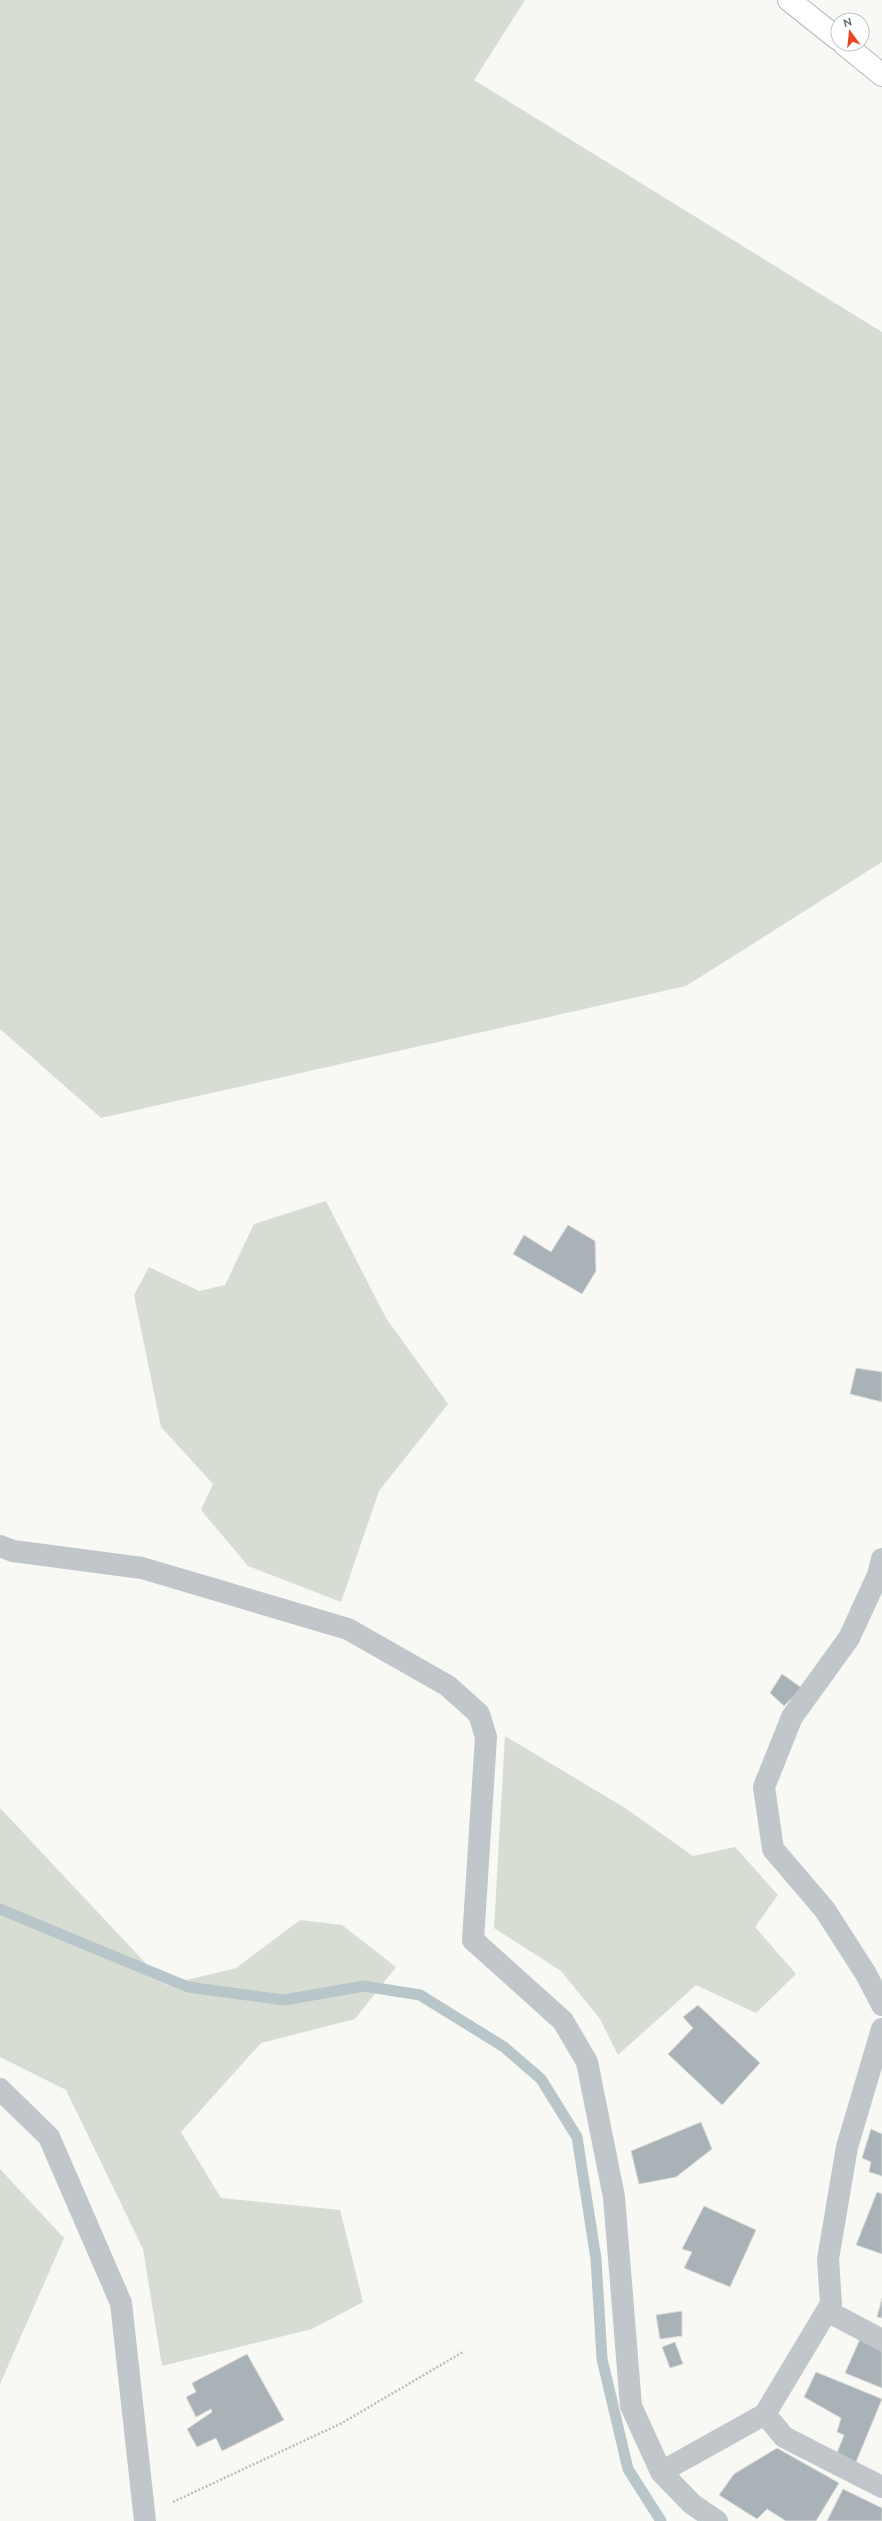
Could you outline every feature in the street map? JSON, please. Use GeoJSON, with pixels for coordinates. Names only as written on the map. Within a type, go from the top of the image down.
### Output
{"type":"FeatureCollection","features":[{"type":"Feature","properties":{"kind":"main road"},"geometry":{"type":"LineString","coordinates":[[790,0],[830,32]]}},
{"type":"Feature","properties":{"kind":"main road"},"geometry":{"type":"LineString","coordinates":[[854,52],[882,75]]}},
{"type":"Feature","properties":{"kind":"street"},"geometry":{"type":"LineString","coordinates":[[0,1546],[13,1551],[142,1568],[348,1629],[448,1686],[479,1714],[486,1737],[474,1940],[563,2021],[587,2062],[614,2197],[631,2406],[660,2472],[692,2504],[717,2521]]}},
{"type":"Feature","properties":{"kind":"street"},"geometry":{"type":"LineString","coordinates":[[882,1559],[878,1575],[849,1638],[792,1717],[764,1787],[773,1849],[825,1910],[866,1974],[882,2005]]}},
{"type":"Feature","properties":{"kind":"street"},"geometry":{"type":"LineString","coordinates":[[660,2472],[765,2414],[831,2304],[828,2258],[847,2147],[882,2029]]}},
{"type":"Feature","properties":{"kind":"street"},"geometry":{"type":"LineString","coordinates":[[0,2089],[49,2137],[121,2303],[144,2518]]}},
{"type":"Feature","properties":{"kind":"street"},"geometry":{"type":"LineString","coordinates":[[827,2311],[882,2340]]}},
{"type":"Feature","properties":{"kind":"street"},"geometry":{"type":"LineString","coordinates":[[765,2414],[784,2436],[882,2487]]}},
{"type":"Feature","properties":{"kind":"path"},"geometry":{"type":"LineString","coordinates":[[144,2518],[342,2422],[463,2352]]}},
{"type":"Feature","properties":{"kind":"shaded area"},"geometry":{"type":"Polygon","coordinates":[[[0,0],[525,0],[474,80],[882,332],[882,862],[686,986],[101,1118],[0,1029],[0,0]]]}},
{"type":"Feature","properties":{"kind":"shaded area"},"geometry":{"type":"Polygon","coordinates":[[[326,1201],[386,1318],[448,1404],[379,1491],[341,1602],[248,1566],[201,1510],[213,1484],[161,1427],[134,1295],[149,1267],[199,1291],[225,1285],[254,1224],[326,1201]]]}},
{"type":"Feature","properties":{"kind":"shaded area"},"geometry":{"type":"Polygon","coordinates":[[[505,1736],[625,1808],[693,1856],[735,1847],[778,1895],[755,1927],[796,1974],[756,2013],[696,1985],[618,2055],[600,2019],[561,1971],[494,1928],[505,1736]]]}},
{"type":"Feature","properties":{"kind":"shaded area"},"geometry":{"type":"Polygon","coordinates":[[[0,1808],[166,1985],[236,1968],[300,1920],[342,1925],[396,1967],[355,2019],[261,2043],[181,2132],[221,2198],[340,2210],[363,2302],[312,2329],[162,2366],[143,2249],[66,2090],[0,2057],[0,1808]]]}},
{"type":"Feature","properties":{"kind":"shaded area"},"geometry":{"type":"Polygon","coordinates":[[[0,2169],[64,2238],[0,2384],[0,2169]]]}},
{"type":"Feature","properties":{"kind":"building"},"geometry":{"type":"Polygon","coordinates":[[[568,1225],[595,1241],[596,1271],[582,1294],[513,1254],[524,1235],[551,1252],[568,1225]]]}},
{"type":"Feature","properties":{"kind":"building"},"geometry":{"type":"Polygon","coordinates":[[[856,1368],[882,1372],[882,1402],[850,1394],[856,1368]]]}},
{"type":"Feature","properties":{"kind":"building"},"geometry":{"type":"Polygon","coordinates":[[[782,1674],[802,1688],[784,1706],[770,1693],[782,1674]]]}},
{"type":"Feature","properties":{"kind":"building"},"geometry":{"type":"Polygon","coordinates":[[[698,2005],[760,2063],[722,2105],[668,2054],[693,2028],[683,2017],[698,2005]]]}},
{"type":"Feature","properties":{"kind":"building"},"geometry":{"type":"Polygon","coordinates":[[[701,2122],[712,2149],[676,2177],[639,2184],[631,2151],[701,2122]]]}},
{"type":"Feature","properties":{"kind":"building"},"geometry":{"type":"Polygon","coordinates":[[[871,2129],[882,2134],[882,2176],[869,2172],[871,2162],[862,2158],[871,2129]]]}},
{"type":"Feature","properties":{"kind":"building"},"geometry":{"type":"Polygon","coordinates":[[[877,2192],[882,2194],[882,2254],[856,2245],[877,2192]]]}},
{"type":"Feature","properties":{"kind":"building"},"geometry":{"type":"Polygon","coordinates":[[[704,2206],[756,2230],[730,2287],[684,2268],[692,2252],[682,2249],[704,2206]]]}},
{"type":"Feature","properties":{"kind":"building"},"geometry":{"type":"Polygon","coordinates":[[[882,2298],[882,2318],[877,2317],[882,2298]]]}},
{"type":"Feature","properties":{"kind":"building"},"geometry":{"type":"Polygon","coordinates":[[[682,2311],[682,2336],[660,2339],[656,2315],[682,2311]]]}},
{"type":"Feature","properties":{"kind":"building"},"geometry":{"type":"Polygon","coordinates":[[[860,2339],[882,2351],[882,2388],[845,2373],[860,2339]]]}},
{"type":"Feature","properties":{"kind":"building"},"geometry":{"type":"Polygon","coordinates":[[[675,2342],[683,2364],[670,2368],[662,2347],[675,2342]]]}},
{"type":"Feature","properties":{"kind":"building"},"geometry":{"type":"Polygon","coordinates":[[[247,2354],[284,2420],[222,2451],[216,2438],[197,2447],[187,2429],[212,2412],[211,2409],[196,2417],[186,2397],[196,2392],[192,2383],[247,2354]]]}},
{"type":"Feature","properties":{"kind":"building"},"geometry":{"type":"Polygon","coordinates":[[[816,2372],[882,2399],[856,2462],[837,2453],[844,2435],[837,2432],[841,2418],[804,2397],[816,2372]]]}},
{"type":"Feature","properties":{"kind":"building"},"geometry":{"type":"Polygon","coordinates":[[[777,2448],[839,2483],[816,2521],[786,2521],[767,2509],[757,2519],[719,2495],[734,2474],[777,2448]]]}},
{"type":"Feature","properties":{"kind":"building"},"geometry":{"type":"Polygon","coordinates":[[[843,2489],[882,2508],[882,2521],[827,2521],[843,2489]]]}},
{"type":"Feature","properties":{"kind":"waterway"},"geometry":{"type":"LineString","coordinates":[[0,1909],[188,1987],[284,2000],[364,1986],[420,1995],[504,2047],[541,2079],[577,2137],[596,2259],[602,2359],[628,2469],[661,2521]]}}]}
